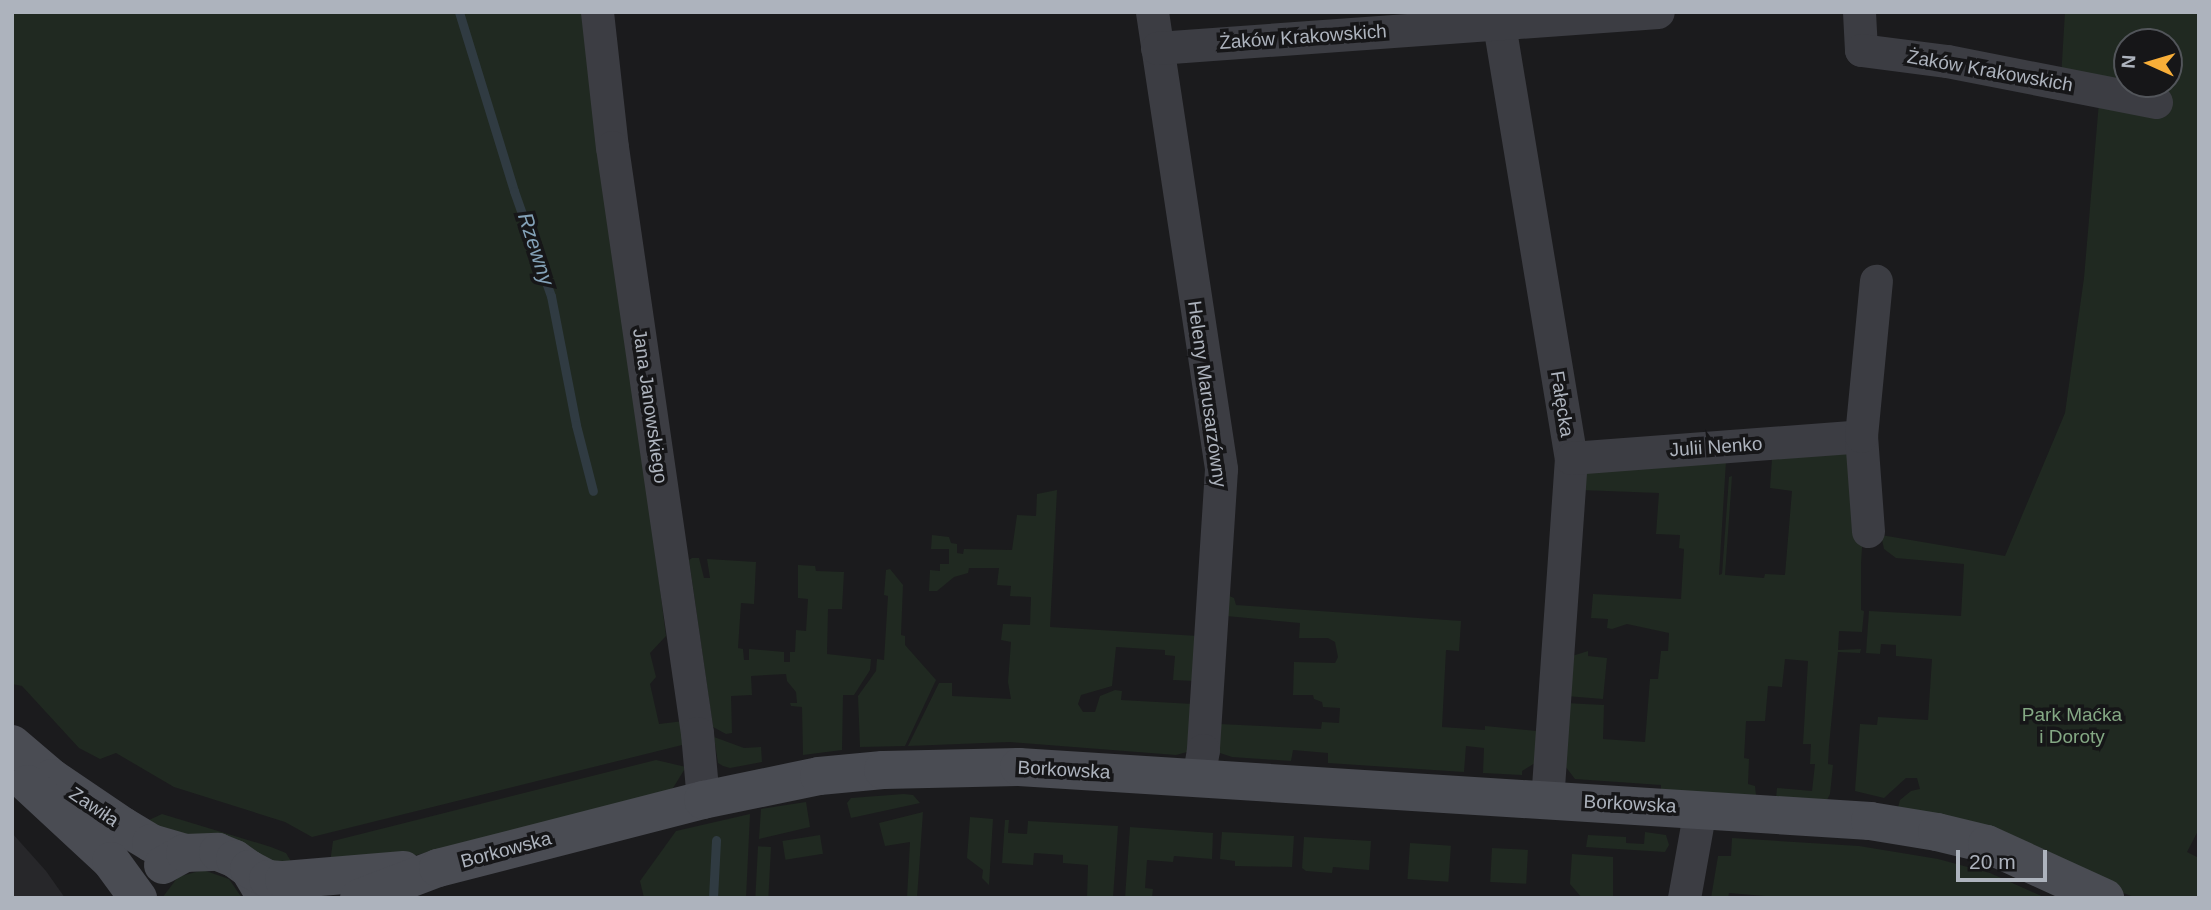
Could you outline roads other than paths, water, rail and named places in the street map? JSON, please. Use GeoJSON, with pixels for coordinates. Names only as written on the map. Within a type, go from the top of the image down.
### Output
{"type":"FeatureCollection","features":[{"type":"Feature","properties":{"kind":"street","name":"Jana Janowskiego"},"geometry":{"type":"LineString","coordinates":[[597,12],[611,135],[697,733],[704,800]]}},
{"type":"Feature","properties":{"kind":"street","name":"Heleny Marusarzówny"},"geometry":{"type":"LineString","coordinates":[[1152,12],[1221,469],[1203,750],[1198,778]]}},
{"type":"Feature","properties":{"kind":"street","name":"Żaków Krakowskich"},"geometry":{"type":"LineString","coordinates":[[1157,48],[1498,18],[1658,12]]}},
{"type":"Feature","properties":{"kind":"street","name":"Żaków Krakowskich"},"geometry":{"type":"LineString","coordinates":[[1859,12],[1861,50],[1948,61],[2156,102]]}},
{"type":"Feature","properties":{"kind":"street","name":"Fałęcka"},"geometry":{"type":"LineString","coordinates":[[1498,18],[1571,458],[1547,799]]}},
{"type":"Feature","properties":{"kind":"street"},"geometry":{"type":"LineString","coordinates":[[1867,531],[1861,436],[1876,281]]}},
{"type":"Feature","properties":{"kind":"street","name":"Julii Nenko"},"geometry":{"type":"LineString","coordinates":[[1571,458],[1861,436]]}},
{"type":"Feature","properties":{"kind":"street","name":"Zawiła"},"geometry":{"type":"LineString","coordinates":[[12,744],[52,778],[151,843],[185,853],[218,852],[235,859],[257,884]]}},
{"type":"Feature","properties":{"kind":"street","name":"Zawiła"},"geometry":{"type":"LineString","coordinates":[[12,767],[37,795],[111,861],[140,898],[157,870],[185,853]]}},
{"type":"Feature","properties":{"kind":"street","name":"Borkowska"},"geometry":{"type":"LineString","coordinates":[[359,898],[438,867],[704,800],[819,776],[883,770],[1019,767],[1870,821],[1937,832],[1986,844],[2105,898]]}},
{"type":"Feature","properties":{"kind":"street","name":"Borkowska"},"geometry":{"type":"LineString","coordinates":[[1684,898],[1700,809]]}},
{"type":"Feature","properties":{"kind":"street","name":"Borkowska"},"geometry":{"type":"LineString","coordinates":[[257,884],[268,879],[284,880],[350,872],[438,867]]}},
{"type":"Feature","properties":{"kind":"waterway","name":"Rzewny"},"geometry":{"type":"LineString","coordinates":[[459,12],[514,191],[551,296],[576,425],[593,491]]}},
{"type":"Feature","properties":{"kind":"waterway","name":"Rzewny"},"geometry":{"type":"LineString","coordinates":[[713,898],[716,840]]}},
{"type":"Feature","properties":{"kind":"park label","name":"Park Maćka i Doroty"},"geometry":{"type":"Point","coordinates":[2072,726]}}]}
